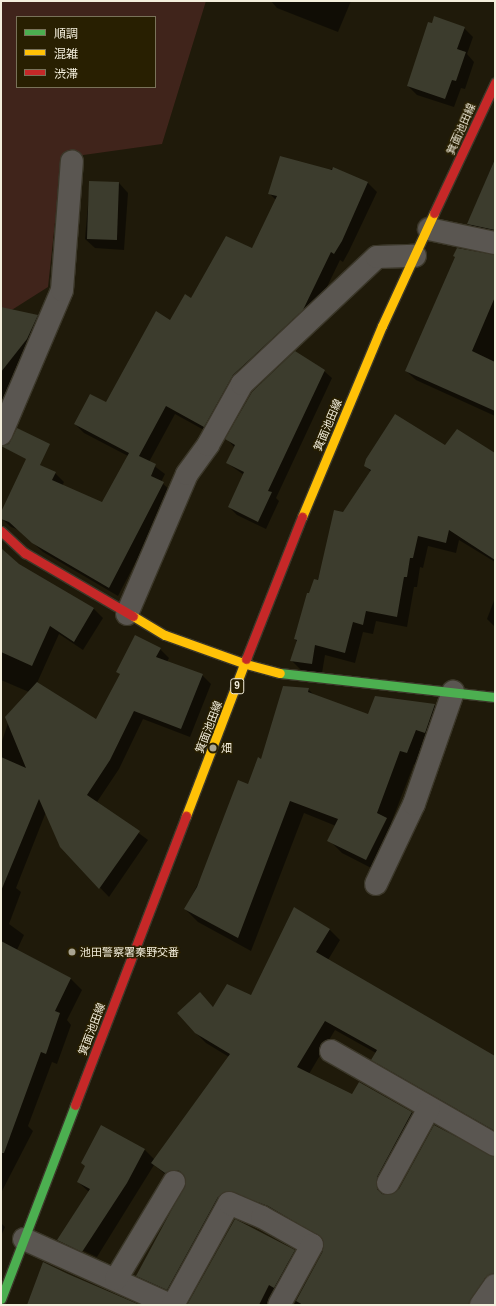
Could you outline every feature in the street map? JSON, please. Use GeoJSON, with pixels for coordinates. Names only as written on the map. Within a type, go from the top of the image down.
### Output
{"type":"FeatureCollection","features":[{"type":"Feature","properties":{"kind":"main road","name":"箕面池田線"},"geometry":{"type":"LineString","coordinates":[[1,1299],[246,664],[283,562],[382,326],[429,228],[495,83]]}},
{"type":"Feature","properties":{"kind":"main road"},"geometry":{"type":"LineString","coordinates":[[1,531],[25,553],[165,635],[246,664],[275,672],[495,697]]}},
{"type":"Feature","properties":{"kind":"street"},"geometry":{"type":"LineString","coordinates":[[1,434],[62,290],[72,161]]}},
{"type":"Feature","properties":{"kind":"street"},"geometry":{"type":"LineString","coordinates":[[429,228],[495,243]]}},
{"type":"Feature","properties":{"kind":"street"},"geometry":{"type":"LineString","coordinates":[[127,614],[188,474],[208,445],[242,384],[377,257],[415,256]]}},
{"type":"Feature","properties":{"kind":"street"},"geometry":{"type":"LineString","coordinates":[[376,884],[414,804],[453,692]]}},
{"type":"Feature","properties":{"kind":"street"},"geometry":{"type":"LineString","coordinates":[[332,1051],[495,1145]]}},
{"type":"Feature","properties":{"kind":"street"},"geometry":{"type":"LineString","coordinates":[[388,1184],[430,1108]]}},
{"type":"Feature","properties":{"kind":"street"},"geometry":{"type":"LineString","coordinates":[[116,1279],[174,1182]]}},
{"type":"Feature","properties":{"kind":"street"},"geometry":{"type":"LineString","coordinates":[[173,1305],[229,1203],[262,1217],[312,1245],[280,1305]]}},
{"type":"Feature","properties":{"kind":"street"},"geometry":{"type":"LineString","coordinates":[[24,1239],[116,1279],[170,1305]]}},
{"type":"Feature","properties":{"kind":"street"},"geometry":{"type":"LineString","coordinates":[[481,1305],[495,1285]]}},
{"type":"Feature","properties":{"kind":"shaded area"},"geometry":{"type":"Polygon","coordinates":[[[1,1],[206,1],[162,144],[62,158],[48,287],[7,313],[1,309],[1,1]]]}},
{"type":"Feature","properties":{"kind":"building"},"geometry":{"type":"Polygon","coordinates":[[[434,16],[465,27],[457,49],[466,52],[456,81],[452,80],[445,99],[407,86],[428,22],[432,23],[434,16]]]}},
{"type":"Feature","properties":{"kind":"building"},"geometry":{"type":"Polygon","coordinates":[[[280,156],[332,170],[333,167],[368,182],[342,241],[334,254],[331,252],[303,310],[233,375],[204,427],[166,406],[139,456],[156,464],[151,476],[164,482],[109,588],[32,543],[9,522],[1,519],[1,512],[26,459],[1,446],[9,444],[17,428],[50,444],[40,465],[56,472],[52,480],[102,502],[129,453],[74,424],[90,394],[106,402],[156,311],[170,320],[185,294],[191,298],[226,236],[252,248],[277,196],[268,194],[280,156]]]}},
{"type":"Feature","properties":{"kind":"building"},"geometry":{"type":"Polygon","coordinates":[[[495,159],[495,230],[467,224],[495,159]]]}},
{"type":"Feature","properties":{"kind":"building"},"geometry":{"type":"Polygon","coordinates":[[[89,181],[119,182],[117,240],[87,239],[89,181]]]}},
{"type":"Feature","properties":{"kind":"building"},"geometry":{"type":"Polygon","coordinates":[[[457,248],[495,255],[495,297],[472,351],[495,362],[495,411],[405,371],[455,257],[453,256],[457,248]]]}},
{"type":"Feature","properties":{"kind":"building"},"geometry":{"type":"Polygon","coordinates":[[[1,307],[38,315],[27,339],[1,372],[1,307]]]}},
{"type":"Feature","properties":{"kind":"building"},"geometry":{"type":"Polygon","coordinates":[[[295,351],[325,370],[268,491],[272,492],[258,522],[228,507],[244,472],[226,463],[235,445],[225,439],[252,392],[295,351]]]}},
{"type":"Feature","properties":{"kind":"building"},"geometry":{"type":"Polygon","coordinates":[[[395,414],[445,445],[457,429],[495,453],[495,560],[449,530],[446,543],[418,536],[413,558],[410,558],[407,577],[404,577],[397,617],[366,611],[363,625],[353,622],[345,653],[315,645],[312,664],[290,661],[297,640],[294,639],[307,593],[309,593],[314,579],[318,580],[334,510],[343,512],[371,470],[364,466],[366,459],[395,414]]]}},
{"type":"Feature","properties":{"kind":"building"},"geometry":{"type":"Polygon","coordinates":[[[1,548],[19,564],[94,608],[74,642],[50,626],[32,666],[1,652],[1,548]]]}},
{"type":"Feature","properties":{"kind":"building"},"geometry":{"type":"Polygon","coordinates":[[[135,635],[161,648],[156,657],[203,674],[181,729],[134,711],[110,760],[87,795],[140,831],[99,889],[60,847],[39,799],[1,891],[1,757],[26,768],[5,717],[37,682],[96,719],[120,674],[116,672],[135,635]]]}},
{"type":"Feature","properties":{"kind":"building"},"geometry":{"type":"Polygon","coordinates":[[[283,686],[309,688],[308,692],[368,714],[375,696],[435,704],[425,733],[416,730],[407,753],[400,751],[377,813],[387,818],[366,860],[327,841],[338,819],[290,801],[238,938],[184,909],[197,887],[238,780],[248,784],[258,757],[261,759],[283,686]]]}},
{"type":"Feature","properties":{"kind":"building"},"geometry":{"type":"Polygon","coordinates":[[[294,907],[330,929],[316,952],[495,1056],[495,1131],[371,1060],[377,1050],[325,1021],[297,1067],[352,1094],[359,1082],[412,1112],[377,1177],[377,1189],[382,1194],[389,1195],[399,1189],[434,1125],[495,1157],[495,1273],[485,1278],[469,1305],[303,1305],[296,1301],[323,1251],[322,1238],[268,1206],[228,1191],[218,1197],[167,1290],[136,1276],[186,1183],[180,1171],[174,1170],[165,1173],[151,1163],[230,1054],[195,1033],[177,1013],[200,992],[213,1007],[227,984],[251,995],[294,907]]]}},
{"type":"Feature","properties":{"kind":"building"},"geometry":{"type":"Polygon","coordinates":[[[1,941],[71,978],[55,1011],[60,1013],[46,1054],[41,1052],[4,1153],[1,1153],[1,941]]]}},
{"type":"Feature","properties":{"kind":"building"},"geometry":{"type":"Polygon","coordinates":[[[101,1125],[145,1149],[127,1183],[82,1252],[57,1240],[90,1189],[77,1182],[85,1166],[81,1163],[101,1125]]]}},
{"type":"Feature","properties":{"kind":"building"},"geometry":{"type":"Polygon","coordinates":[[[235,1219],[295,1250],[274,1288],[269,1285],[259,1305],[187,1305],[235,1219]]]}},
{"type":"Feature","properties":{"kind":"building"},"geometry":{"type":"Polygon","coordinates":[[[43,1262],[68,1274],[140,1305],[27,1305],[43,1262]]]}},
{"type":"Feature","properties":{"kind":"traffic: fast"},"geometry":{"type":"LineString","coordinates":[[280,673],[495,697]]}},
{"type":"Feature","properties":{"kind":"traffic: fast"},"geometry":{"type":"LineString","coordinates":[[1,1299],[75,1105]]}},
{"type":"Feature","properties":{"kind":"traffic: slow"},"geometry":{"type":"LineString","coordinates":[[302,517],[382,326],[434,213]]}},
{"type":"Feature","properties":{"kind":"traffic: slow"},"geometry":{"type":"LineString","coordinates":[[133,616],[165,635],[246,664],[280,673]]}},
{"type":"Feature","properties":{"kind":"traffic: slow"},"geometry":{"type":"LineString","coordinates":[[186,816],[246,659]]}},
{"type":"Feature","properties":{"kind":"traffic: jam"},"geometry":{"type":"LineString","coordinates":[[434,213],[495,83]]}},
{"type":"Feature","properties":{"kind":"traffic: jam"},"geometry":{"type":"LineString","coordinates":[[246,659],[302,517]]}},
{"type":"Feature","properties":{"kind":"traffic: jam"},"geometry":{"type":"LineString","coordinates":[[1,531],[25,553],[133,616]]}},
{"type":"Feature","properties":{"kind":"traffic: jam"},"geometry":{"type":"LineString","coordinates":[[75,1105],[186,816]]}},
{"type":"Feature","properties":{"kind":"place","name":"畑"},"geometry":{"type":"Point","coordinates":[213,748]}},
{"type":"Feature","properties":{"kind":"place","name":"池田警察署秦野交番"},"geometry":{"type":"Point","coordinates":[72,952]}}]}
